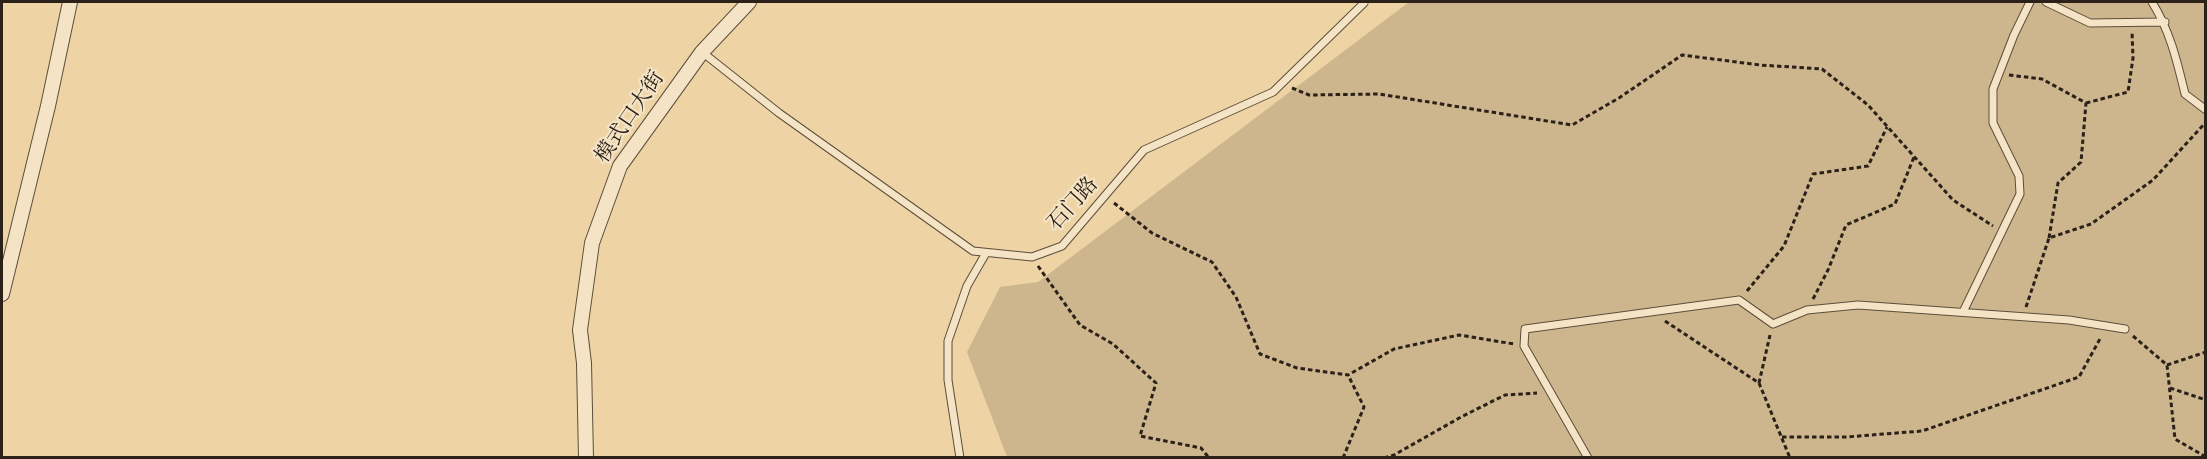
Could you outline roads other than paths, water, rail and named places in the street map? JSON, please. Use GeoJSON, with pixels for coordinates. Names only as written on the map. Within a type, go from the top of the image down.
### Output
{"type":"FeatureCollection","features":[{"type":"Feature","properties":{"kind":"street"},"geometry":{"type":"LineString","coordinates":[[2,294],[48,106],[70,2]]}},
{"type":"Feature","properties":{"kind":"street","name":"模式口大街"},"geometry":{"type":"LineString","coordinates":[[586,458],[584,363],[580,330],[592,243],[620,166],[702,52],[749,2]]}},
{"type":"Feature","properties":{"kind":"lane","name":"石门路"},"geometry":{"type":"LineString","coordinates":[[702,52],[779,113],[973,251],[1032,256],[1062,246],[1144,150],[1273,92],[1363,2]]}},
{"type":"Feature","properties":{"kind":"lane"},"geometry":{"type":"LineString","coordinates":[[1963,312],[2020,194],[2019,176],[1993,123],[1993,89],[2014,35],[2030,2]]}},
{"type":"Feature","properties":{"kind":"lane"},"geometry":{"type":"LineString","coordinates":[[2046,2],[2090,23],[2165,22]]}},
{"type":"Feature","properties":{"kind":"lane"},"geometry":{"type":"LineString","coordinates":[[2152,2],[2165,22],[2174,45],[2185,94],[2205,110]]}},
{"type":"Feature","properties":{"kind":"lane"},"geometry":{"type":"LineString","coordinates":[[960,458],[948,380],[948,341],[967,286],[986,252]]}},
{"type":"Feature","properties":{"kind":"lane"},"geometry":{"type":"LineString","coordinates":[[1588,458],[1524,346],[1526,329],[1739,300],[1773,324],[1807,310],[1858,305],[2069,320],[2126,330]]}}]}
